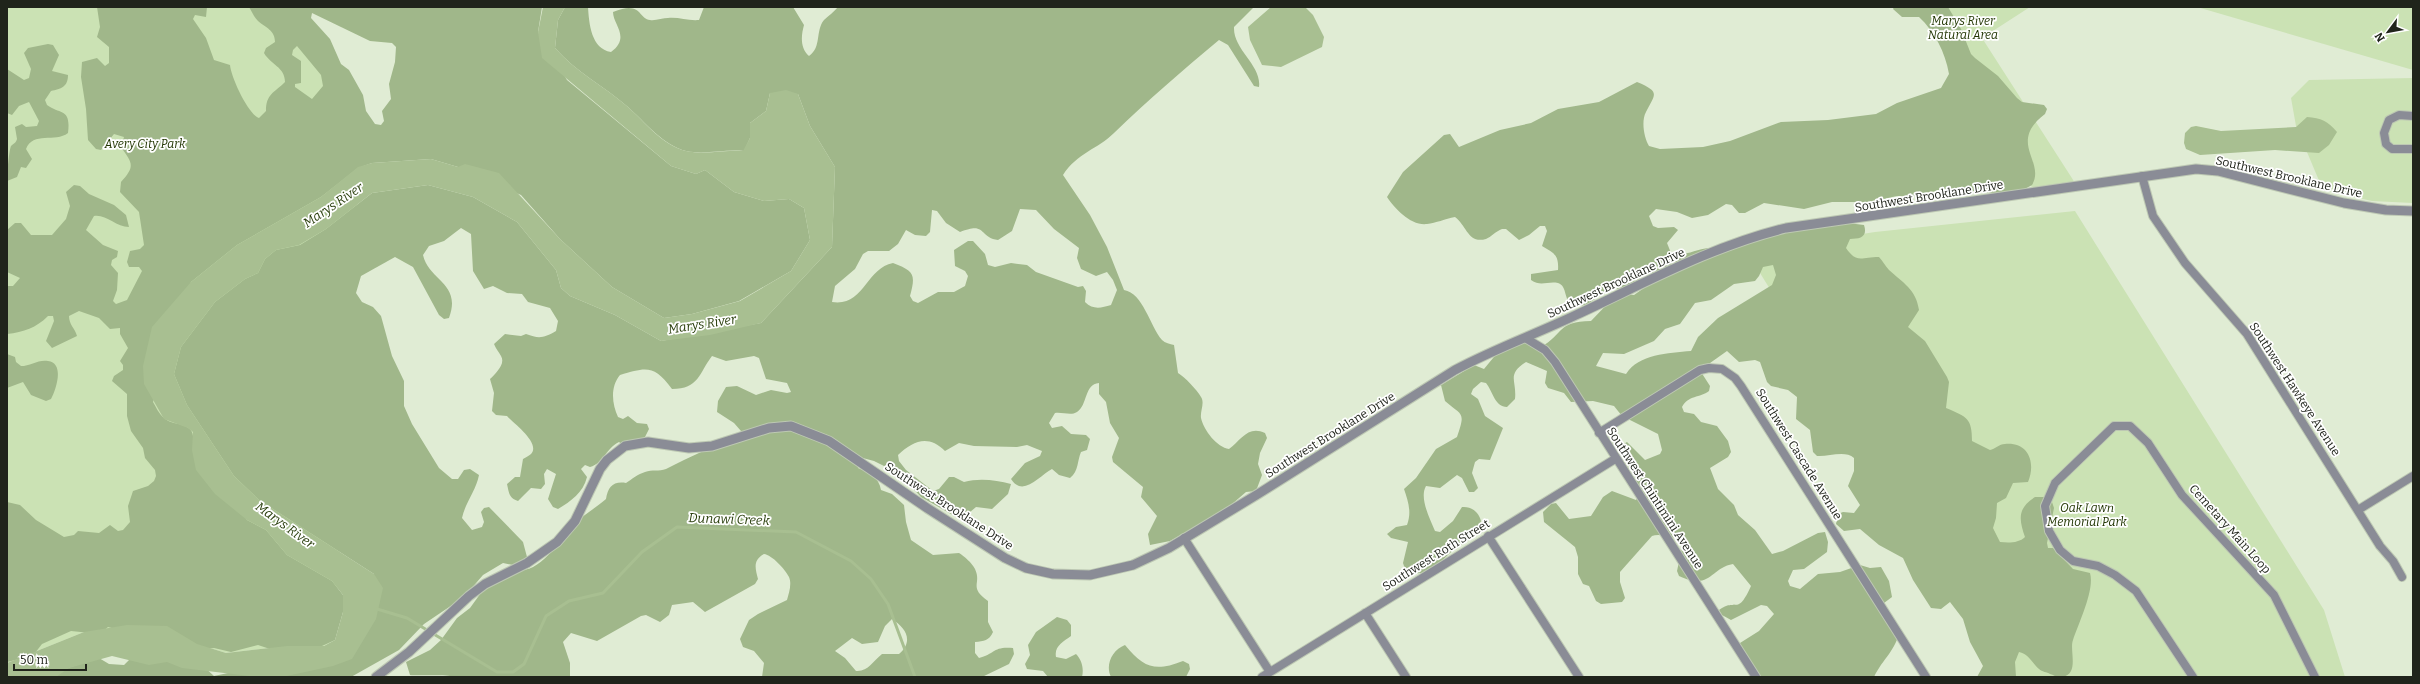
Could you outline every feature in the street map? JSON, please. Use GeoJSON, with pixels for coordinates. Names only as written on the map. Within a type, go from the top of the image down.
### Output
{"type":"FeatureCollection","features":[{"type":"Feature","properties":{"kind":"street"},"geometry":{"type":"LineString","coordinates":[[2413,116],[2399,115],[2389,120],[2384,133],[2386,144],[2392,149],[2413,149]]}},
{"type":"Feature","properties":{"kind":"street","name":"Southwest Brooklane Drive"},"geometry":{"type":"LineString","coordinates":[[376,677],[409,652],[469,596],[485,584],[527,563],[557,542],[574,521],[594,479],[607,460],[625,446],[648,442],[689,448],[719,445],[769,428],[791,426],[829,441],[926,508],[1005,558],[1026,568],[1053,574],[1090,574],[1133,566],[1184,538],[1258,494],[1454,370],[1485,354],[1527,338],[1706,254],[1761,234],[1786,228],[1878,216],[2180,170],[2218,171],[2364,207],[2413,211]]}},
{"type":"Feature","properties":{"kind":"street","name":"Southwest Hawkeye Avenue"},"geometry":{"type":"LineString","coordinates":[[2142,176],[2153,216],[2185,263],[2247,334],[2402,577]]}},
{"type":"Feature","properties":{"kind":"street","name":"Southwest Chintimini Avenue"},"geometry":{"type":"LineString","coordinates":[[1527,338],[1545,350],[1555,362],[1615,459],[1756,677]]}},
{"type":"Feature","properties":{"kind":"street","name":"Southwest Cascade Avenue"},"geometry":{"type":"LineString","coordinates":[[1599,432],[1700,370],[1716,368],[1729,373],[1741,386],[1753,404],[1926,677]]}},
{"type":"Feature","properties":{"kind":"street","name":"Cemetary Main Loop"},"geometry":{"type":"LineString","coordinates":[[2193,677],[2136,591],[2115,575],[2098,566],[2073,561],[2060,550],[2049,531],[2045,506],[2054,483],[2114,426],[2130,426],[2148,443],[2182,495],[2274,595],[2315,677]]}},
{"type":"Feature","properties":{"kind":"street","name":"Southwest Roth Street"},"geometry":{"type":"LineString","coordinates":[[1262,677],[1488,536],[1615,459]]}},
{"type":"Feature","properties":{"kind":"street"},"geometry":{"type":"LineString","coordinates":[[2358,510],[2413,476]]}},
{"type":"Feature","properties":{"kind":"street"},"geometry":{"type":"LineString","coordinates":[[1488,536],[1579,677]]}},
{"type":"Feature","properties":{"kind":"street"},"geometry":{"type":"LineString","coordinates":[[1184,538],[1270,672]]}},
{"type":"Feature","properties":{"kind":"street"},"geometry":{"type":"LineString","coordinates":[[1366,613],[1406,677]]}},
{"type":"Feature","properties":{"kind":"green space","name":"Avery City Park"},"geometry":{"type":"Polygon","coordinates":[[[7,7],[298,7],[358,168],[335,640],[324,646],[287,646],[226,653],[197,644],[84,632],[7,663],[7,7]]]}},
{"type":"Feature","properties":{"kind":"green space","name":"Avery City Park"},"geometry":{"type":"Polygon","coordinates":[[[97,7],[207,7],[206,17],[195,15],[193,19],[206,38],[214,60],[230,65],[233,78],[245,103],[259,118],[266,111],[266,105],[269,97],[285,82],[283,73],[264,53],[266,48],[275,42],[275,38],[272,32],[254,16],[249,7],[542,7],[538,32],[567,80],[671,166],[696,174],[705,170],[734,192],[764,201],[789,199],[804,208],[810,240],[791,271],[739,301],[692,314],[664,318],[612,287],[560,239],[521,195],[458,167],[431,159],[372,163],[358,168],[321,197],[237,245],[191,282],[153,402],[164,418],[189,428],[247,520],[266,530],[287,555],[332,581],[343,595],[343,612],[335,640],[322,646],[273,650],[258,645],[231,652],[214,648],[198,650],[108,627],[100,634],[71,631],[42,644],[35,653],[24,658],[7,662],[7,502],[20,505],[36,520],[64,537],[74,535],[78,531],[99,533],[110,525],[118,531],[123,530],[130,522],[128,506],[133,491],[148,486],[154,481],[156,476],[155,470],[145,458],[143,448],[131,431],[127,416],[127,394],[112,381],[114,376],[123,370],[123,365],[120,361],[128,348],[120,334],[120,328],[110,329],[99,318],[79,311],[69,316],[70,322],[77,336],[52,348],[46,341],[54,321],[53,316],[48,316],[39,324],[29,329],[7,334],[7,286],[13,286],[20,278],[7,272],[7,230],[15,223],[21,223],[31,235],[52,235],[66,219],[70,206],[66,192],[74,185],[80,186],[89,194],[114,205],[126,215],[129,227],[120,225],[103,217],[94,216],[86,230],[103,245],[118,251],[117,257],[112,260],[111,265],[118,273],[117,290],[113,301],[116,304],[127,300],[142,271],[139,267],[129,267],[127,262],[130,251],[140,249],[144,245],[139,212],[120,192],[121,182],[129,172],[131,165],[128,157],[121,147],[124,137],[114,134],[101,150],[96,149],[88,140],[86,109],[81,77],[82,62],[97,58],[105,66],[109,63],[109,47],[97,37],[100,27],[97,7]],[[312,13],[311,18],[330,39],[341,64],[349,70],[363,95],[366,111],[375,124],[381,125],[384,121],[382,111],[391,99],[389,84],[395,62],[396,47],[392,43],[370,41],[312,13]],[[297,46],[293,50],[292,55],[301,61],[301,83],[295,84],[295,87],[312,99],[323,86],[321,75],[297,46]]]}},
{"type":"Feature","properties":{"kind":"green space"},"geometry":{"type":"Polygon","coordinates":[[[565,7],[588,7],[590,27],[595,41],[604,50],[611,52],[617,47],[620,41],[620,31],[613,12],[622,9],[634,9],[643,17],[650,20],[672,18],[699,20],[704,7],[793,7],[804,25],[802,42],[806,53],[809,56],[816,48],[821,24],[838,7],[1254,7],[1234,27],[1238,43],[1252,64],[1259,79],[1259,87],[1254,86],[1228,45],[1219,40],[1166,85],[1108,138],[1075,161],[1063,175],[1090,215],[1107,247],[1124,290],[1131,292],[1141,303],[1162,340],[1166,343],[1174,345],[1178,373],[1191,384],[1202,399],[1201,418],[1208,433],[1216,442],[1224,448],[1229,449],[1249,432],[1259,431],[1265,433],[1267,438],[1260,453],[1258,464],[1262,475],[1256,491],[1246,492],[1224,511],[1170,541],[1150,545],[1148,534],[1157,516],[1141,497],[1143,487],[1113,462],[1112,457],[1119,438],[1110,423],[1106,402],[1099,394],[1099,383],[1094,384],[1088,391],[1083,405],[1077,412],[1072,414],[1055,413],[1049,423],[1052,428],[1062,426],[1071,434],[1086,435],[1090,439],[1087,450],[1081,452],[1075,472],[1070,478],[1059,475],[1052,469],[1026,486],[1016,484],[1011,479],[1025,463],[1040,456],[1042,451],[1027,445],[1017,447],[974,446],[959,443],[945,451],[933,442],[921,441],[909,446],[898,455],[899,461],[906,470],[933,491],[939,489],[949,477],[954,477],[964,482],[988,480],[1011,484],[1008,494],[992,509],[976,507],[963,518],[958,518],[921,497],[902,477],[888,468],[874,461],[859,457],[857,462],[858,468],[876,479],[881,490],[892,494],[904,505],[906,522],[911,540],[933,555],[959,553],[972,564],[975,569],[977,574],[977,589],[988,601],[988,622],[993,632],[986,640],[975,642],[975,653],[979,658],[998,649],[1013,648],[1014,654],[1009,664],[982,677],[762,677],[764,663],[754,651],[743,647],[740,639],[749,620],[787,600],[790,586],[790,580],[785,570],[778,563],[764,554],[760,556],[756,562],[758,579],[755,584],[705,612],[693,602],[672,605],[669,615],[660,622],[646,615],[641,616],[597,641],[571,633],[563,642],[570,663],[570,677],[452,677],[410,675],[406,662],[430,650],[441,640],[457,618],[470,608],[483,590],[518,570],[535,566],[543,560],[576,522],[606,499],[608,491],[614,484],[626,483],[637,475],[648,471],[666,469],[711,447],[740,436],[741,431],[734,423],[717,412],[718,401],[726,387],[737,386],[756,395],[771,390],[787,393],[791,392],[787,383],[766,379],[759,358],[754,356],[726,361],[712,356],[697,379],[688,386],[681,388],[672,389],[660,376],[649,370],[637,370],[620,375],[613,390],[613,401],[616,412],[618,417],[623,419],[628,416],[637,423],[647,424],[649,429],[644,439],[623,445],[619,442],[611,448],[595,465],[590,467],[585,465],[581,469],[587,477],[583,488],[572,500],[558,509],[553,507],[548,499],[556,474],[547,469],[544,474],[545,484],[541,489],[531,488],[518,501],[515,500],[510,495],[507,484],[515,477],[520,477],[523,459],[531,454],[533,450],[530,439],[507,416],[496,415],[492,411],[494,393],[490,379],[499,369],[502,362],[501,356],[494,344],[505,334],[521,336],[526,334],[534,337],[548,335],[556,331],[558,321],[550,308],[528,302],[522,294],[507,293],[493,286],[484,289],[473,271],[471,234],[461,228],[444,241],[429,246],[423,255],[426,264],[443,283],[451,297],[452,306],[449,318],[444,319],[439,315],[413,267],[395,257],[361,276],[356,293],[362,302],[373,307],[381,316],[392,356],[404,381],[404,406],[412,424],[439,468],[452,479],[458,479],[464,470],[470,469],[479,475],[478,481],[462,518],[472,530],[482,527],[484,522],[481,512],[484,508],[489,507],[523,542],[527,557],[518,566],[503,563],[483,575],[464,597],[424,624],[399,650],[351,677],[39,677],[99,658],[109,664],[124,665],[135,654],[161,653],[202,665],[214,676],[331,651],[374,574],[259,500],[234,476],[187,405],[174,374],[181,347],[215,302],[245,279],[258,273],[265,259],[276,250],[300,245],[326,229],[372,193],[428,185],[473,197],[517,222],[556,270],[561,288],[570,296],[615,315],[661,341],[761,323],[832,247],[835,167],[810,126],[798,94],[770,93],[766,111],[750,123],[750,138],[744,151],[686,151],[670,144],[662,138],[628,107],[563,57],[555,48],[558,20],[565,7]],[[1020,209],[1012,231],[998,240],[987,236],[979,229],[975,228],[960,232],[946,223],[937,211],[932,210],[930,232],[926,236],[915,235],[906,230],[898,244],[889,251],[868,251],[863,254],[855,269],[835,286],[832,302],[843,302],[851,299],[884,266],[893,263],[905,268],[912,274],[913,283],[910,296],[913,301],[918,303],[938,292],[954,292],[965,286],[968,276],[965,271],[955,266],[954,250],[968,241],[973,241],[985,254],[988,265],[995,267],[1011,263],[1027,265],[1036,272],[1078,287],[1083,286],[1086,291],[1085,302],[1088,305],[1100,307],[1111,305],[1117,290],[1113,280],[1107,272],[1096,276],[1081,269],[1077,258],[1079,248],[1054,229],[1036,210],[1020,209]],[[892,619],[885,626],[878,642],[862,644],[852,638],[835,651],[845,658],[856,671],[864,670],[882,654],[899,654],[904,649],[906,644],[906,635],[901,626],[892,619]]]}},
{"type":"Feature","properties":{"kind":"green space"},"geometry":{"type":"Polygon","coordinates":[[[1894,7],[1948,7],[1961,29],[1971,54],[1998,76],[2022,102],[2044,105],[2047,109],[2045,114],[2034,124],[2029,134],[2028,143],[2035,168],[2035,176],[2032,185],[2023,190],[1995,193],[1942,189],[1919,196],[1897,196],[1870,202],[1832,202],[1804,209],[1764,203],[1745,213],[1739,213],[1732,205],[1726,204],[1708,215],[1692,218],[1677,212],[1656,209],[1649,216],[1653,226],[1658,228],[1674,227],[1678,230],[1667,243],[1671,253],[1676,254],[1709,248],[1726,251],[1732,250],[1773,230],[1848,223],[1864,225],[1864,235],[1860,238],[1850,239],[1846,248],[1853,256],[1857,258],[1879,257],[1889,270],[1912,292],[1919,310],[1908,327],[1925,341],[1947,377],[1949,382],[1946,408],[1967,419],[1971,427],[1972,441],[1990,450],[2003,444],[2020,446],[2025,450],[2031,461],[2028,482],[2013,483],[2006,498],[1997,503],[1996,518],[1993,528],[2000,542],[2014,542],[2025,537],[2021,520],[2022,510],[2029,501],[2035,497],[2046,497],[2051,499],[2054,508],[2047,543],[2048,548],[2053,548],[2073,569],[2090,573],[2091,580],[2088,597],[2072,644],[2073,661],[2071,671],[2062,677],[2056,676],[2040,670],[2028,657],[2019,652],[2015,662],[2016,677],[1977,677],[1983,666],[1970,642],[1963,619],[1950,602],[1941,609],[1931,608],[1913,580],[1903,558],[1879,545],[1860,529],[1844,531],[1836,524],[1838,514],[1843,512],[1854,513],[1860,505],[1848,486],[1854,471],[1854,458],[1846,454],[1817,456],[1813,452],[1810,430],[1796,419],[1797,397],[1788,390],[1771,386],[1767,382],[1760,362],[1755,360],[1739,362],[1727,351],[1703,368],[1701,372],[1710,386],[1709,391],[1687,400],[1682,407],[1684,412],[1694,414],[1701,422],[1717,426],[1728,441],[1731,452],[1728,457],[1710,468],[1718,489],[1734,505],[1738,515],[1755,530],[1772,554],[1783,551],[1818,533],[1825,532],[1828,542],[1827,552],[1804,569],[1793,570],[1788,581],[1790,586],[1800,589],[1818,574],[1840,572],[1860,565],[1870,568],[1881,567],[1889,581],[1892,597],[1884,603],[1883,609],[1900,629],[1896,643],[1874,677],[1759,677],[1739,648],[1740,643],[1759,631],[1774,614],[1767,606],[1761,605],[1731,620],[1722,615],[1719,610],[1730,605],[1739,604],[1743,601],[1751,586],[1733,564],[1725,566],[1704,580],[1690,580],[1679,576],[1677,571],[1683,543],[1668,536],[1652,536],[1620,572],[1620,582],[1625,598],[1622,602],[1601,604],[1596,601],[1589,586],[1583,584],[1578,574],[1578,557],[1575,547],[1544,522],[1543,512],[1551,504],[1556,503],[1569,519],[1591,516],[1603,497],[1612,491],[1636,500],[1639,496],[1635,474],[1622,453],[1622,445],[1627,442],[1645,460],[1660,454],[1662,450],[1658,434],[1622,416],[1614,406],[1593,401],[1571,402],[1564,393],[1548,388],[1545,383],[1547,371],[1526,362],[1514,374],[1515,399],[1507,407],[1500,405],[1497,402],[1486,383],[1481,382],[1473,389],[1471,394],[1478,399],[1485,416],[1503,428],[1490,460],[1479,459],[1475,462],[1472,473],[1478,488],[1474,492],[1469,492],[1462,478],[1457,475],[1440,488],[1426,486],[1424,491],[1424,502],[1435,531],[1440,532],[1453,521],[1462,507],[1474,510],[1481,521],[1479,527],[1469,540],[1450,553],[1430,570],[1418,573],[1405,569],[1403,563],[1408,542],[1391,538],[1387,534],[1396,527],[1407,525],[1409,511],[1404,489],[1416,478],[1436,449],[1457,437],[1462,418],[1459,412],[1445,401],[1441,385],[1474,365],[1484,369],[1498,352],[1525,338],[1541,347],[1549,342],[1566,326],[1591,321],[1614,297],[1624,294],[1634,295],[1644,288],[1643,283],[1620,288],[1603,294],[1583,306],[1573,305],[1568,300],[1563,287],[1558,283],[1538,283],[1531,280],[1531,274],[1558,270],[1558,261],[1555,255],[1542,246],[1547,231],[1545,226],[1540,226],[1529,235],[1519,240],[1506,229],[1502,229],[1486,239],[1480,240],[1471,237],[1455,217],[1427,224],[1421,224],[1409,220],[1394,207],[1387,197],[1403,172],[1444,135],[1450,134],[1459,147],[1500,130],[1531,123],[1558,109],[1599,102],[1637,82],[1645,85],[1653,91],[1654,94],[1652,101],[1644,116],[1644,129],[1649,146],[1660,149],[1703,147],[1730,141],[1781,122],[1828,120],[1876,114],[1897,103],[1941,88],[1949,74],[1942,50],[1925,23],[1919,17],[1902,17],[1893,9],[1894,7]],[[1773,265],[1763,267],[1755,281],[1734,284],[1711,300],[1695,303],[1680,324],[1665,329],[1654,341],[1624,354],[1603,353],[1596,366],[1626,374],[1638,362],[1646,358],[1691,351],[1698,337],[1718,318],[1772,285],[1776,275],[1773,265]]]}},
{"type":"Feature","properties":{"kind":"green space","name":"Marys River Natural Area"},"geometry":{"type":"Polygon","coordinates":[[[1925,7],[2030,7],[1982,38],[2077,186],[2033,189],[1925,7]]]}},
{"type":"Feature","properties":{"kind":"green space"},"geometry":{"type":"Polygon","coordinates":[[[2197,7],[2413,7],[2413,70],[2197,7]]]}},
{"type":"Feature","properties":{"kind":"green space"},"geometry":{"type":"Polygon","coordinates":[[[48,44],[53,45],[59,55],[52,71],[68,75],[68,79],[63,87],[51,91],[45,100],[47,105],[64,113],[68,119],[68,133],[63,136],[34,140],[26,149],[32,159],[26,168],[21,167],[17,177],[7,181],[10,148],[17,139],[15,127],[22,124],[26,127],[37,126],[39,121],[29,102],[19,106],[12,115],[7,113],[7,69],[24,80],[29,78],[31,69],[24,53],[28,48],[48,44]]]}},
{"type":"Feature","properties":{"kind":"green space"},"geometry":{"type":"Polygon","coordinates":[[[2413,78],[2413,203],[2372,201],[2323,190],[2296,126],[2291,98],[2309,80],[2413,78]]]}},
{"type":"Feature","properties":{"kind":"green space","name":"Oak Lawn Memorial Park"},"geometry":{"type":"Polygon","coordinates":[[[2075,211],[2324,610],[2345,677],[2010,677],[1747,252],[1875,232],[2075,211]]]}},
{"type":"Feature","properties":{"kind":"green space"},"geometry":{"type":"Polygon","coordinates":[[[7,354],[15,357],[16,362],[21,366],[41,361],[53,363],[58,372],[58,377],[51,399],[46,401],[31,395],[23,382],[7,388],[7,354]]]}},
{"type":"Feature","properties":{"kind":"green space"},"geometry":{"type":"Polygon","coordinates":[[[1057,617],[1067,620],[1071,625],[1071,636],[1062,642],[1058,647],[1056,650],[1056,657],[1066,659],[1076,654],[1082,665],[1082,677],[1048,677],[1043,671],[1027,669],[1025,664],[1030,655],[1028,645],[1036,632],[1057,617]]]}},
{"type":"Feature","properties":{"kind":"green space"},"geometry":{"type":"Polygon","coordinates":[[[1125,645],[1138,659],[1151,666],[1165,666],[1183,661],[1189,664],[1190,669],[1186,677],[1111,677],[1109,672],[1109,663],[1111,658],[1116,650],[1125,645]]]}},
{"type":"Feature","properties":{"kind":"water","name":"Marys River"},"geometry":{"type":"Polygon","coordinates":[[[543,7],[565,7],[558,20],[555,48],[563,57],[628,107],[669,144],[677,148],[700,153],[743,151],[750,138],[750,123],[766,111],[770,93],[786,90],[798,94],[810,126],[835,167],[832,247],[761,323],[710,335],[661,341],[615,315],[570,296],[561,288],[556,270],[517,222],[473,197],[428,185],[372,193],[326,229],[299,245],[276,250],[265,259],[258,273],[245,279],[215,302],[181,347],[174,374],[187,405],[234,476],[259,500],[374,574],[383,588],[376,619],[352,659],[333,666],[282,677],[258,677],[182,668],[167,662],[149,665],[112,656],[69,668],[56,677],[7,677],[7,663],[84,632],[127,625],[167,626],[197,644],[226,653],[287,646],[324,646],[335,640],[343,612],[343,595],[332,581],[287,555],[266,530],[247,520],[215,494],[196,470],[192,450],[193,432],[188,428],[164,419],[144,384],[143,366],[152,327],[191,282],[237,245],[321,197],[358,167],[372,163],[431,159],[458,167],[465,164],[499,173],[560,239],[612,287],[664,318],[692,314],[740,301],[791,271],[810,240],[804,208],[789,199],[764,201],[734,192],[705,170],[696,174],[671,166],[542,58],[538,32],[543,7]]]}},
{"type":"Feature","properties":{"kind":"water"},"geometry":{"type":"Polygon","coordinates":[[[1271,7],[1305,7],[1313,15],[1324,37],[1322,47],[1281,67],[1262,65],[1250,40],[1248,27],[1271,7]]]}},
{"type":"Feature","properties":{"kind":"water"},"geometry":{"type":"Polygon","coordinates":[[[2307,117],[2324,121],[2337,132],[2329,145],[2319,153],[2275,150],[2200,155],[2186,149],[2184,143],[2185,133],[2191,127],[2196,126],[2221,131],[2296,127],[2307,117]]]}},
{"type":"Feature","properties":{"kind":"waterway","name":"Dunawi Creek"},"geometry":{"type":"LineString","coordinates":[[375,610],[377,609],[407,618],[497,672],[513,672],[524,664],[546,616],[569,601],[603,593],[642,552],[677,527],[796,532],[851,561],[871,579],[888,604],[915,677]]}}]}
